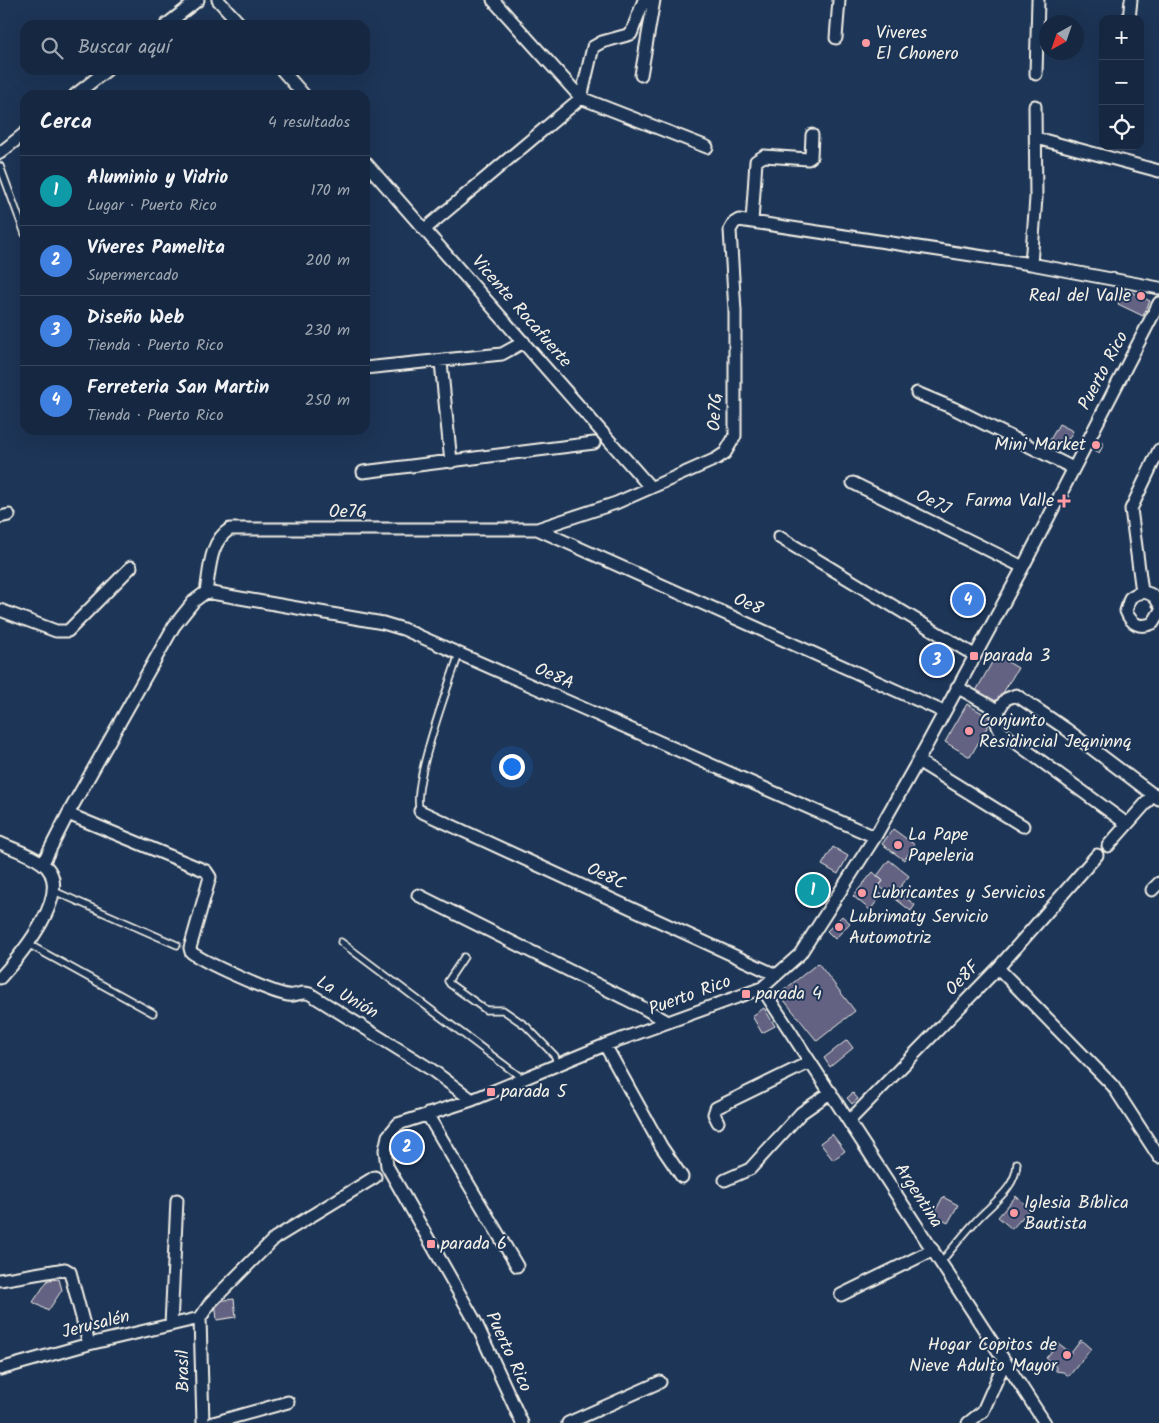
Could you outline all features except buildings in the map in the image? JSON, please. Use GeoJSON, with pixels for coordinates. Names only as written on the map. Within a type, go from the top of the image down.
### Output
{"type":"FeatureCollection","features":[{"type":"Feature","properties":{"kind":"street"},"geometry":{"type":"LineString","coordinates":[[172,20],[198,0]]}},
{"type":"Feature","properties":{"kind":"street"},"geometry":{"type":"LineString","coordinates":[[218,0],[236,20]]}},
{"type":"Feature","properties":{"kind":"street"},"geometry":{"type":"LineString","coordinates":[[492,0],[581,98],[707,147]]}},
{"type":"Feature","properties":{"kind":"street"},"geometry":{"type":"LineString","coordinates":[[425,229],[581,98],[593,47],[602,42],[631,34],[644,0]]}},
{"type":"Feature","properties":{"kind":"street"},"geometry":{"type":"LineString","coordinates":[[641,75],[654,0]]}},
{"type":"Feature","properties":{"kind":"street"},"geometry":{"type":"LineString","coordinates":[[836,38],[839,0]]}},
{"type":"Feature","properties":{"kind":"street"},"geometry":{"type":"LineString","coordinates":[[1036,74],[1038,0]]}},
{"type":"Feature","properties":{"kind":"street"},"geometry":{"type":"LineString","coordinates":[[1129,15],[1131,0]]}},
{"type":"Feature","properties":{"kind":"street"},"geometry":{"type":"LineString","coordinates":[[81,90],[101,75]]}},
{"type":"Feature","properties":{"kind":"street"},"geometry":{"type":"LineString","coordinates":[[286,75],[300,90]]}},
{"type":"Feature","properties":{"kind":"street"},"geometry":{"type":"LineString","coordinates":[[1031,264],[1036,198],[1035,106]]}},
{"type":"Feature","properties":{"kind":"street"},"geometry":{"type":"LineString","coordinates":[[752,222],[756,161],[764,156],[808,159],[811,157],[812,135]]}},
{"type":"Feature","properties":{"kind":"street"},"geometry":{"type":"LineString","coordinates":[[0,152],[20,137]]}},
{"type":"Feature","properties":{"kind":"street"},"geometry":{"type":"LineString","coordinates":[[1036,138],[1159,171]]}},
{"type":"Feature","properties":{"kind":"street","name":"Vicente Rocafuerte"},"geometry":{"type":"LineString","coordinates":[[370,168],[650,486]]}},
{"type":"Feature","properties":{"kind":"street","name":"Oe7G"},"geometry":{"type":"LineString","coordinates":[[206,592],[214,547],[222,534],[230,529],[538,529],[616,503],[650,486],[716,459],[725,452],[735,436],[735,311],[730,230],[736,221],[1031,264],[1159,288]]}},
{"type":"Feature","properties":{"kind":"street","name":"Puerto Rico"},"geometry":{"type":"LineString","coordinates":[[522,1423],[475,1321],[387,1166],[385,1150],[392,1129],[398,1124],[472,1100],[605,1045],[762,988],[800,954],[875,837],[918,761],[1023,567],[1159,303]]}},
{"type":"Feature","properties":{"kind":"street"},"geometry":{"type":"LineString","coordinates":[[370,368],[441,362],[502,354],[524,342]]}},
{"type":"Feature","properties":{"kind":"street"},"geometry":{"type":"LineString","coordinates":[[441,362],[451,462]]}},
{"type":"Feature","properties":{"kind":"street"},"geometry":{"type":"LineString","coordinates":[[916,393],[953,408],[1073,468]]}},
{"type":"Feature","properties":{"kind":"street"},"geometry":{"type":"LineString","coordinates":[[362,472],[594,443]]}},
{"type":"Feature","properties":{"kind":"street"},"geometry":{"type":"LineString","coordinates":[[1142,592],[1131,509],[1159,450]]}},
{"type":"Feature","properties":{"kind":"street","name":"Oe7J"},"geometry":{"type":"LineString","coordinates":[[853,483],[1023,567]]}},
{"type":"Feature","properties":{"kind":"street","name":"Oe8"},"geometry":{"type":"LineString","coordinates":[[538,529],[944,712]]}},
{"type":"Feature","properties":{"kind":"street"},"geometry":{"type":"LineString","coordinates":[[779,537],[974,655]]}},
{"type":"Feature","properties":{"kind":"street"},"geometry":{"type":"LineString","coordinates":[[0,610],[56,631],[68,631],[131,567]]}},
{"type":"Feature","properties":{"kind":"street"},"geometry":{"type":"LineString","coordinates":[[43,863],[68,814],[174,626],[194,601],[206,592]]}},
{"type":"Feature","properties":{"kind":"street","name":"Oe8A"},"geometry":{"type":"LineString","coordinates":[[206,592],[389,625],[460,654],[875,837]]}},
{"type":"Feature","properties":{"kind":"street"},"geometry":{"type":"LineString","coordinates":[[1158,600],[1150,593],[1142,592],[1130,598],[1126,604],[1128,618],[1133,623],[1147,626],[1159,616]]}},
{"type":"Feature","properties":{"kind":"street"},"geometry":{"type":"LineString","coordinates":[[957,687],[999,711]]}},
{"type":"Feature","properties":{"kind":"street"},"geometry":{"type":"LineString","coordinates":[[1108,846],[1127,824],[1156,797],[1066,729],[1016,695],[1006,698],[996,720],[1000,731],[1127,824]]}},
{"type":"Feature","properties":{"kind":"street"},"geometry":{"type":"LineString","coordinates":[[918,761],[1024,826]]}},
{"type":"Feature","properties":{"kind":"street","name":"Oe8C"},"geometry":{"type":"LineString","coordinates":[[420,811],[776,975]]}},
{"type":"Feature","properties":{"kind":"street","name":"La Unión"},"geometry":{"type":"LineString","coordinates":[[68,814],[206,870],[210,876],[190,948],[191,952],[288,996],[305,992],[310,994],[432,1070],[472,1100]]}},
{"type":"Feature","properties":{"kind":"street"},"geometry":{"type":"LineString","coordinates":[[0,843],[43,863],[50,872],[54,891],[42,922],[28,944],[0,978]]}},
{"type":"Feature","properties":{"kind":"street","name":"Oe8F"},"geometry":{"type":"LineString","coordinates":[[848,1121],[998,968],[1097,855]]}},
{"type":"Feature","properties":{"kind":"street"},"geometry":{"type":"LineString","coordinates":[[418,895],[617,994],[668,1022]]}},
{"type":"Feature","properties":{"kind":"street"},"geometry":{"type":"LineString","coordinates":[[998,968],[1113,1086],[1159,1157]]}},
{"type":"Feature","properties":{"kind":"street","name":"Argentina"},"geometry":{"type":"LineString","coordinates":[[762,988],[1045,1423]]}},
{"type":"Feature","properties":{"kind":"street"},"geometry":{"type":"LineString","coordinates":[[605,1045],[661,1146],[682,1177]]}},
{"type":"Feature","properties":{"kind":"street"},"geometry":{"type":"LineString","coordinates":[[718,1122],[714,1114],[716,1108],[810,1062]]}},
{"type":"Feature","properties":{"kind":"street"},"geometry":{"type":"LineString","coordinates":[[725,1180],[750,1169],[801,1113],[831,1092]]}},
{"type":"Feature","properties":{"kind":"street"},"geometry":{"type":"LineString","coordinates":[[427,1114],[517,1266]]}},
{"type":"Feature","properties":{"kind":"street"},"geometry":{"type":"LineString","coordinates":[[200,1318],[211,1302],[275,1238],[375,1177]]}},
{"type":"Feature","properties":{"kind":"street"},"geometry":{"type":"LineString","coordinates":[[170,1325],[176,1200]]}},
{"type":"Feature","properties":{"kind":"street"},"geometry":{"type":"LineString","coordinates":[[841,1295],[933,1250]]}},
{"type":"Feature","properties":{"kind":"street"},"geometry":{"type":"LineString","coordinates":[[0,1280],[65,1269],[70,1272],[89,1344]]}},
{"type":"Feature","properties":{"kind":"street","name":"Jerusalén"},"geometry":{"type":"LineString","coordinates":[[0,1369],[89,1344],[200,1318]]}},
{"type":"Feature","properties":{"kind":"street","name":"Brasil"},"geometry":{"type":"LineString","coordinates":[[200,1318],[203,1423]]}},
{"type":"Feature","properties":{"kind":"street"},"geometry":{"type":"LineString","coordinates":[[968,1423],[983,1411],[1005,1361]]}},
{"type":"Feature","properties":{"kind":"street"},"geometry":{"type":"LineString","coordinates":[[568,1423],[660,1382]]}},
{"type":"Feature","properties":{"kind":"street"},"geometry":{"type":"LineString","coordinates":[[213,1423],[288,1402]]}},
{"type":"Feature","properties":{"kind":"lane"},"geometry":{"type":"LineString","coordinates":[[0,166],[20,220]]}},
{"type":"Feature","properties":{"kind":"lane"},"geometry":{"type":"LineString","coordinates":[[420,811],[419,799],[424,769],[441,707],[460,654]]}},
{"type":"Feature","properties":{"kind":"lane"},"geometry":{"type":"LineString","coordinates":[[54,891],[177,945]]}},
{"type":"Feature","properties":{"kind":"lane"},"geometry":{"type":"LineString","coordinates":[[341,942],[523,1079]]}},
{"type":"Feature","properties":{"kind":"lane"},"geometry":{"type":"LineString","coordinates":[[28,944],[153,1013]]}},
{"type":"Feature","properties":{"kind":"lane"},"geometry":{"type":"LineString","coordinates":[[464,957],[450,977],[448,981],[450,984],[486,1010],[504,1010],[526,1026],[555,1056],[557,1064]]}},
{"type":"Feature","properties":{"kind":"lane"},"geometry":{"type":"LineString","coordinates":[[941,1262],[975,1221],[1011,1185],[1017,1174],[1017,1164]]}},
{"type":"Feature","properties":{"kind":"place","name":"Viveres El Chonero"},"geometry":{"type":"Point","coordinates":[866,43]}},
{"type":"Feature","properties":{"kind":"place","name":"Real del Valle"},"geometry":{"type":"Point","coordinates":[1141,296]}},
{"type":"Feature","properties":{"kind":"place","name":"Mini Market"},"geometry":{"type":"Point","coordinates":[1096,445]}},
{"type":"Feature","properties":{"kind":"place","name":"Farma Valle"},"geometry":{"type":"Point","coordinates":[1064,501]}},
{"type":"Feature","properties":{"kind":"place","name":"Ferreteria San Martin"},"geometry":{"type":"Point","coordinates":[968,600]}},
{"type":"Feature","properties":{"kind":"place","name":"parada 3"},"geometry":{"type":"Point","coordinates":[974,656]}},
{"type":"Feature","properties":{"kind":"place","name":"Diseño Web"},"geometry":{"type":"Point","coordinates":[937,660]}},
{"type":"Feature","properties":{"kind":"place","name":"Conjunto Residincial Jeqninnq"},"geometry":{"type":"Point","coordinates":[969,731]}},
{"type":"Feature","properties":{"kind":"place","name":"La Pape Papeleria"},"geometry":{"type":"Point","coordinates":[898,845]}},
{"type":"Feature","properties":{"kind":"place","name":"Aluminio y Vidrio"},"geometry":{"type":"Point","coordinates":[813,890]}},
{"type":"Feature","properties":{"kind":"place","name":"Lubricantes y Servicios"},"geometry":{"type":"Point","coordinates":[862,893]}},
{"type":"Feature","properties":{"kind":"place","name":"Lubrimaty Servicio Automotriz"},"geometry":{"type":"Point","coordinates":[839,927]}},
{"type":"Feature","properties":{"kind":"place","name":"parada 4"},"geometry":{"type":"Point","coordinates":[746,994]}},
{"type":"Feature","properties":{"kind":"place","name":"parada 5"},"geometry":{"type":"Point","coordinates":[491,1092]}},
{"type":"Feature","properties":{"kind":"place","name":"Víveres Pamelita"},"geometry":{"type":"Point","coordinates":[407,1147]}},
{"type":"Feature","properties":{"kind":"place","name":"Iglesia Bíblica Bautista"},"geometry":{"type":"Point","coordinates":[1014,1213]}},
{"type":"Feature","properties":{"kind":"place","name":"parada 6"},"geometry":{"type":"Point","coordinates":[431,1244]}},
{"type":"Feature","properties":{"kind":"place","name":"Hogar Copitos de Nieve Adulto Mayor"},"geometry":{"type":"Point","coordinates":[1067,1355]}}]}
